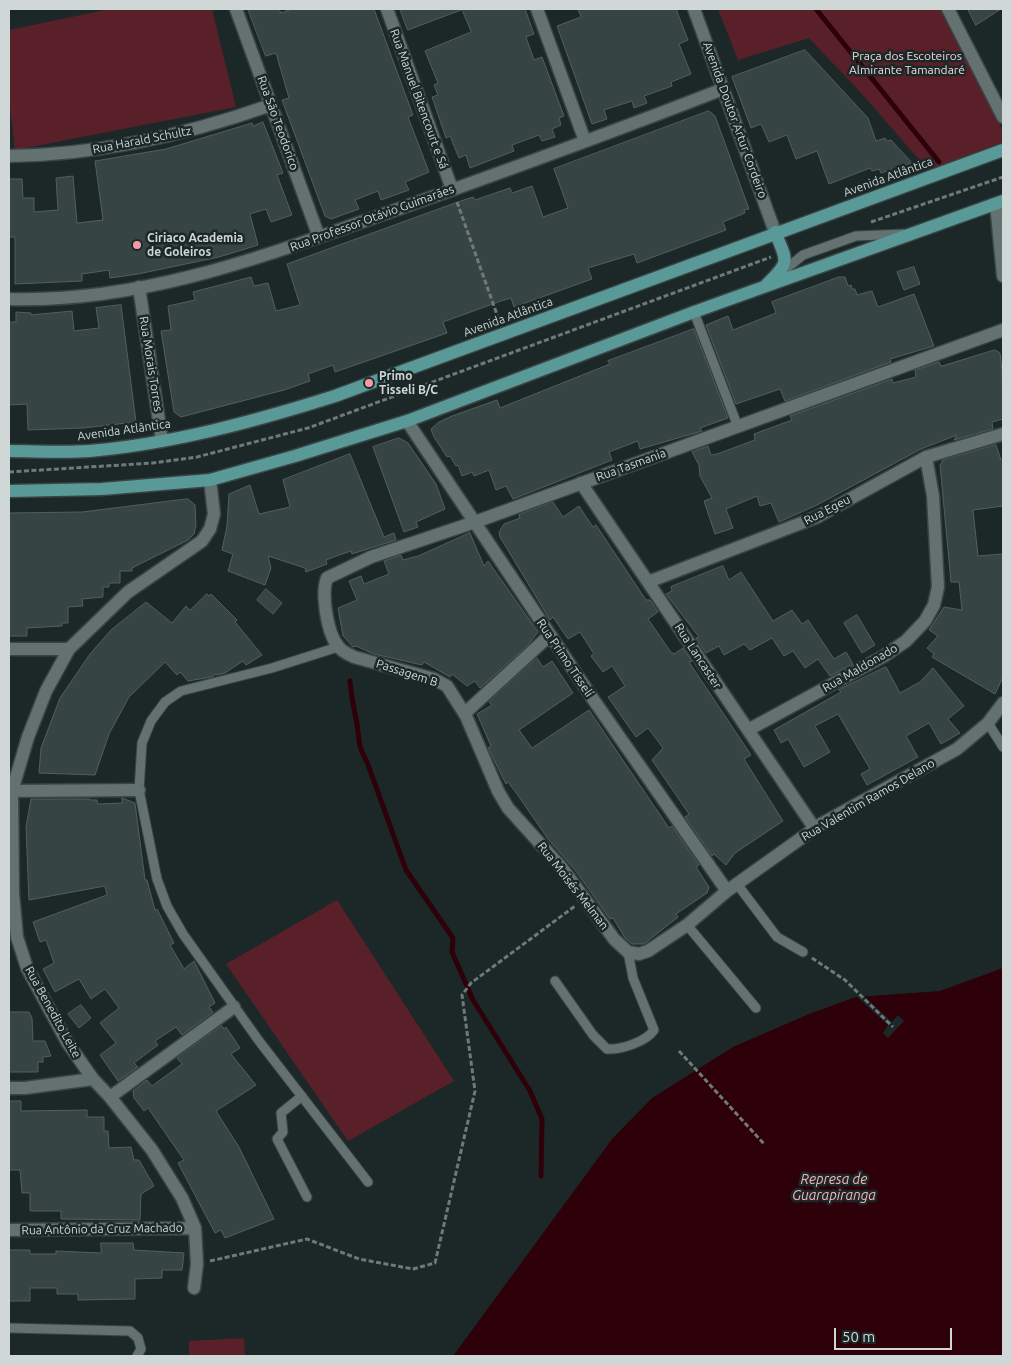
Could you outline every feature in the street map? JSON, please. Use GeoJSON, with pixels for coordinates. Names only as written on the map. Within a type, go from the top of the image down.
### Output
{"type":"FeatureCollection","features":[{"type":"Feature","properties":{"kind":"main road","name":"Avenida Atlântica"},"geometry":{"type":"LineString","coordinates":[[9,451],[88,451],[162,441],[279,414],[335,396],[775,232],[1003,150]]}},
{"type":"Feature","properties":{"kind":"main road"},"geometry":{"type":"LineString","coordinates":[[9,492],[102,489],[210,480],[407,422],[694,312],[1000,203]]}},
{"type":"Feature","properties":{"kind":"main road"},"geometry":{"type":"LineString","coordinates":[[763,287],[779,272],[786,261],[775,232]]}},
{"type":"Feature","properties":{"kind":"street","name":"Rua São Teodorico"},"geometry":{"type":"LineString","coordinates":[[236,9],[319,237]]}},
{"type":"Feature","properties":{"kind":"street","name":"Rua Manuel Bitencourt e Sá"},"geometry":{"type":"LineString","coordinates":[[387,9],[452,190]]}},
{"type":"Feature","properties":{"kind":"street"},"geometry":{"type":"LineString","coordinates":[[537,9],[585,142]]}},
{"type":"Feature","properties":{"kind":"street"},"geometry":{"type":"LineString","coordinates":[[948,9],[999,96],[1003,117]]}},
{"type":"Feature","properties":{"kind":"street","name":"Avenida Doutor Artur Cordeiro"},"geometry":{"type":"LineString","coordinates":[[696,10],[775,232]]}},
{"type":"Feature","properties":{"kind":"street","name":"Rua Professor Otávio Guimarães"},"geometry":{"type":"LineString","coordinates":[[9,299],[95,294],[169,283],[233,267],[452,190],[724,90]]}},
{"type":"Feature","properties":{"kind":"street","name":"Rua Harald Schultz"},"geometry":{"type":"LineString","coordinates":[[9,156],[73,152],[120,146],[172,136],[271,105]]}},
{"type":"Feature","properties":{"kind":"street"},"geometry":{"type":"LineString","coordinates":[[1000,203],[1003,276]]}},
{"type":"Feature","properties":{"kind":"street","name":"Rua Morais Torres"},"geometry":{"type":"LineString","coordinates":[[139,287],[162,441]]}},
{"type":"Feature","properties":{"kind":"street","name":"Rua Tasmania"},"geometry":{"type":"LineString","coordinates":[[338,647],[332,633],[324,593],[328,578],[371,557],[475,522],[1003,330]]}},
{"type":"Feature","properties":{"kind":"street","name":"Rua Primo Tisseli"},"geometry":{"type":"LineString","coordinates":[[407,422],[550,635],[732,888]]}},
{"type":"Feature","properties":{"kind":"street","name":"Rua Egeu"},"geometry":{"type":"LineString","coordinates":[[648,582],[818,517],[926,457],[1003,434]]}},
{"type":"Feature","properties":{"kind":"street","name":"Rua Maldonado"},"geometry":{"type":"LineString","coordinates":[[748,730],[884,656],[906,641],[924,621],[934,605],[938,587],[933,496],[926,457]]}},
{"type":"Feature","properties":{"kind":"street","name":"Rua Benedito Leite"},"geometry":{"type":"LineString","coordinates":[[194,1288],[197,1264],[194,1228],[182,1198],[152,1150],[110,1097],[93,1079],[67,1042],[33,982],[13,937],[10,791],[46,691],[69,649],[128,592],[202,541],[210,529],[214,514],[210,480]]}},
{"type":"Feature","properties":{"kind":"street","name":"Rua Lancaster"},"geometry":{"type":"LineString","coordinates":[[581,483],[815,829]]}},
{"type":"Feature","properties":{"kind":"street"},"geometry":{"type":"LineString","coordinates":[[465,714],[550,635]]}},
{"type":"Feature","properties":{"kind":"street","name":"Passagem B"},"geometry":{"type":"LineString","coordinates":[[338,647],[354,657],[405,666],[434,679],[447,686],[465,714]]}},
{"type":"Feature","properties":{"kind":"street"},"geometry":{"type":"LineString","coordinates":[[9,649],[69,649]]}},
{"type":"Feature","properties":{"kind":"street","name":"Rua Valentim Ramos Delano"},"geometry":{"type":"LineString","coordinates":[[732,888],[815,829],[957,749],[988,723],[1003,703]]}},
{"type":"Feature","properties":{"kind":"street","name":"Rua Moisés Melman"},"geometry":{"type":"LineString","coordinates":[[465,714],[494,784],[505,802],[562,868],[614,939],[628,952]]}},
{"type":"Feature","properties":{"kind":"street"},"geometry":{"type":"LineString","coordinates":[[10,791],[139,790]]}},
{"type":"Feature","properties":{"kind":"street"},"geometry":{"type":"LineString","coordinates":[[628,952],[639,954],[648,951],[687,925],[732,888]]}},
{"type":"Feature","properties":{"kind":"street"},"geometry":{"type":"LineString","coordinates":[[110,1097],[234,1008]]}},
{"type":"Feature","properties":{"kind":"street"},"geometry":{"type":"LineString","coordinates":[[9,1088],[25,1088],[93,1079]]}},
{"type":"Feature","properties":{"kind":"street","name":"Rua Antônio da Cruz Machado"},"geometry":{"type":"LineString","coordinates":[[9,1230],[194,1228]]}},
{"type":"Feature","properties":{"kind":"lane"},"geometry":{"type":"LineString","coordinates":[[694,312],[738,427]]}},
{"type":"Feature","properties":{"kind":"lane"},"geometry":{"type":"LineString","coordinates":[[338,647],[272,668],[181,690],[165,702],[151,721],[142,743],[139,790],[158,879],[168,906],[183,934],[234,1008],[368,1182]]}},
{"type":"Feature","properties":{"kind":"lane"},"geometry":{"type":"LineString","coordinates":[[988,723],[1003,747]]}},
{"type":"Feature","properties":{"kind":"lane"},"geometry":{"type":"LineString","coordinates":[[732,888],[777,937],[803,952]]}},
{"type":"Feature","properties":{"kind":"lane"},"geometry":{"type":"LineString","coordinates":[[687,925],[756,1008]]}},
{"type":"Feature","properties":{"kind":"lane"},"geometry":{"type":"LineString","coordinates":[[555,981],[593,1035],[607,1049],[617,1050],[650,1036],[654,1030],[633,978],[628,952]]}},
{"type":"Feature","properties":{"kind":"lane"},"geometry":{"type":"LineString","coordinates":[[302,1096],[280,1113],[283,1132],[278,1139],[307,1197]]}},
{"type":"Feature","properties":{"kind":"lane"},"geometry":{"type":"LineString","coordinates":[[9,1328],[130,1331],[138,1338],[141,1349],[136,1356]]}},
{"type":"Feature","properties":{"kind":"path"},"geometry":{"type":"LineString","coordinates":[[867,224],[1003,177]]}},
{"type":"Feature","properties":{"kind":"path"},"geometry":{"type":"LineString","coordinates":[[452,190],[504,333]]}},
{"type":"Feature","properties":{"kind":"path"},"geometry":{"type":"LineString","coordinates":[[197,1264],[307,1239],[359,1259],[413,1269],[435,1263],[475,1091],[462,995],[470,983],[584,900]]}},
{"type":"Feature","properties":{"kind":"path"},"geometry":{"type":"LineString","coordinates":[[803,952],[845,980],[893,1027]]}},
{"type":"Feature","properties":{"kind":"path"},"geometry":{"type":"LineString","coordinates":[[679,1051],[765,1145]]}},
{"type":"Feature","properties":{"kind":"green space"},"geometry":{"type":"Polygon","coordinates":[[[110,9],[212,9],[236,107],[15,150],[9,99],[9,30],[110,9]]]}},
{"type":"Feature","properties":{"kind":"green space","name":"Praça dos Escoteiros Almirante Tamandaré"},"geometry":{"type":"Polygon","coordinates":[[[718,9],[940,9],[1003,131],[1003,142],[928,170],[863,95],[809,38],[738,60],[718,9]]]}},
{"type":"Feature","properties":{"kind":"green space"},"geometry":{"type":"Polygon","coordinates":[[[337,900],[454,1081],[348,1141],[226,964],[337,900]]]}},
{"type":"Feature","properties":{"kind":"green space"},"geometry":{"type":"Polygon","coordinates":[[[244,1338],[245,1356],[189,1356],[189,1341],[244,1338]]]}},
{"type":"Feature","properties":{"kind":"water","name":"Represa de Guarapiranga"},"geometry":{"type":"Polygon","coordinates":[[[1003,968],[1003,1356],[453,1356],[612,1139],[652,1098],[733,1047],[809,1014],[856,997],[940,991],[1003,968]]]}},
{"type":"Feature","properties":{"kind":"pier"},"geometry":{"type":"Polygon","coordinates":[[[862,994],[892,1022],[898,1015],[904,1021],[888,1038],[883,1033],[888,1025],[855,995],[862,994]]]}},
{"type":"Feature","properties":{"kind":"building"},"geometry":{"type":"Polygon","coordinates":[[[248,9],[279,9],[281,13],[292,9],[374,9],[413,115],[408,117],[429,172],[405,182],[409,190],[381,200],[378,191],[355,200],[359,209],[331,219],[325,216],[282,100],[289,98],[276,53],[266,56],[248,9]]]}},
{"type":"Feature","properties":{"kind":"building"},"geometry":{"type":"Polygon","coordinates":[[[400,9],[461,9],[461,10],[408,30],[400,9]]]}},
{"type":"Feature","properties":{"kind":"building"},"geometry":{"type":"Polygon","coordinates":[[[462,9],[525,9],[534,34],[526,37],[534,60],[542,57],[564,116],[559,118],[561,125],[552,129],[555,137],[542,141],[539,135],[512,145],[514,151],[470,168],[466,155],[459,158],[450,136],[446,138],[432,97],[438,95],[434,85],[438,83],[425,51],[471,32],[462,9]]]}},
{"type":"Feature","properties":{"kind":"building"},"geometry":{"type":"Polygon","coordinates":[[[578,9],[676,9],[688,40],[679,44],[691,74],[671,82],[672,86],[644,96],[647,103],[634,108],[632,101],[604,110],[607,119],[592,124],[557,26],[581,17],[578,9]]]}},
{"type":"Feature","properties":{"kind":"building"},"geometry":{"type":"Polygon","coordinates":[[[968,9],[1001,9],[976,25],[968,9]]]}},
{"type":"Feature","properties":{"kind":"building"},"geometry":{"type":"Polygon","coordinates":[[[805,50],[868,118],[876,141],[885,138],[887,141],[891,140],[912,163],[881,173],[879,169],[872,171],[870,168],[829,184],[817,151],[796,159],[787,135],[769,142],[761,124],[751,128],[732,77],[805,50]]]}},
{"type":"Feature","properties":{"kind":"building"},"geometry":{"type":"Polygon","coordinates":[[[709,111],[715,116],[749,209],[744,210],[745,213],[723,222],[726,230],[637,263],[634,254],[588,268],[592,279],[514,307],[511,298],[501,301],[443,322],[447,333],[335,372],[333,365],[308,374],[310,381],[284,390],[181,417],[174,412],[161,331],[171,330],[168,306],[195,300],[193,292],[251,277],[254,286],[268,283],[276,311],[300,305],[287,264],[455,203],[473,197],[475,200],[510,188],[512,193],[532,186],[543,217],[568,208],[554,169],[709,111]]]}},
{"type":"Feature","properties":{"kind":"building"},"geometry":{"type":"Polygon","coordinates":[[[263,122],[283,173],[277,175],[292,215],[271,222],[266,209],[250,214],[258,245],[219,257],[138,274],[110,278],[109,270],[82,274],[82,281],[15,284],[15,237],[9,237],[9,179],[22,179],[23,198],[34,198],[34,212],[58,210],[56,178],[73,176],[77,223],[103,220],[95,161],[166,149],[252,123],[253,126],[263,122]]]}},
{"type":"Feature","properties":{"kind":"building"},"geometry":{"type":"Polygon","coordinates":[[[914,267],[920,284],[904,290],[897,272],[914,267]]]}},
{"type":"Feature","properties":{"kind":"building"},"geometry":{"type":"Polygon","coordinates":[[[839,277],[845,277],[848,286],[851,285],[852,289],[855,289],[857,295],[872,291],[878,307],[914,294],[934,346],[890,359],[891,362],[785,401],[780,389],[736,404],[706,325],[728,316],[733,330],[776,313],[772,302],[839,277]]]}},
{"type":"Feature","properties":{"kind":"building"},"geometry":{"type":"Polygon","coordinates":[[[121,305],[136,422],[83,428],[28,430],[27,404],[9,405],[9,322],[16,322],[16,312],[31,313],[31,315],[72,311],[74,331],[99,328],[96,308],[121,305]]]}},
{"type":"Feature","properties":{"kind":"building"},"geometry":{"type":"Polygon","coordinates":[[[694,329],[728,418],[700,428],[702,431],[640,449],[638,441],[609,452],[612,460],[513,499],[506,486],[496,490],[489,470],[474,476],[472,472],[462,476],[458,465],[456,466],[450,456],[447,457],[434,437],[431,429],[439,422],[452,416],[497,400],[500,408],[610,364],[608,361],[694,329]]]}},
{"type":"Feature","properties":{"kind":"building"},"geometry":{"type":"Polygon","coordinates":[[[995,350],[1000,353],[1002,370],[1003,419],[992,422],[993,429],[954,440],[957,435],[921,449],[817,505],[779,522],[771,503],[760,506],[757,496],[726,509],[733,528],[715,534],[704,501],[712,498],[700,476],[699,465],[692,452],[708,446],[711,455],[717,454],[755,440],[754,434],[792,420],[790,416],[892,379],[893,383],[916,377],[915,370],[939,362],[941,366],[995,350]]]}},
{"type":"Feature","properties":{"kind":"building"},"geometry":{"type":"Polygon","coordinates":[[[399,438],[408,443],[436,484],[445,509],[416,522],[418,527],[404,532],[373,447],[399,438]]]}},
{"type":"Feature","properties":{"kind":"building"},"geometry":{"type":"Polygon","coordinates":[[[996,445],[1001,460],[1003,460],[1003,506],[973,510],[978,556],[1003,554],[1003,677],[995,694],[932,657],[934,654],[927,648],[938,636],[929,630],[944,607],[962,610],[959,582],[951,582],[940,465],[943,460],[996,445]]]}},
{"type":"Feature","properties":{"kind":"building"},"geometry":{"type":"Polygon","coordinates":[[[350,454],[384,537],[394,533],[396,540],[352,554],[351,551],[339,555],[326,560],[327,564],[306,572],[305,568],[268,556],[271,568],[265,585],[228,571],[233,554],[222,550],[227,526],[229,494],[250,485],[259,514],[290,507],[283,480],[350,454]]]}},
{"type":"Feature","properties":{"kind":"building"},"geometry":{"type":"Polygon","coordinates":[[[188,499],[195,505],[196,525],[194,534],[188,540],[132,568],[132,571],[120,571],[120,583],[109,583],[109,587],[103,587],[103,597],[82,599],[83,606],[68,607],[68,623],[62,623],[62,626],[27,628],[27,636],[9,636],[9,513],[82,512],[188,499]]]}},
{"type":"Feature","properties":{"kind":"building"},"geometry":{"type":"Polygon","coordinates":[[[553,502],[563,517],[579,506],[593,527],[596,525],[646,600],[650,600],[658,612],[648,619],[670,651],[674,654],[683,648],[692,661],[689,662],[751,755],[744,759],[783,821],[735,853],[726,865],[714,854],[712,856],[685,817],[689,814],[652,760],[663,748],[648,728],[636,737],[608,697],[625,686],[612,666],[603,672],[591,656],[594,654],[580,632],[568,639],[553,617],[550,620],[500,537],[499,532],[504,524],[520,518],[519,515],[553,502]]]}},
{"type":"Feature","properties":{"kind":"building"},"geometry":{"type":"Polygon","coordinates":[[[470,533],[484,566],[488,561],[538,632],[528,645],[480,688],[475,681],[467,686],[452,674],[450,677],[424,662],[422,665],[374,654],[356,646],[353,647],[343,636],[338,608],[357,600],[349,581],[361,576],[364,584],[389,574],[384,561],[401,555],[403,560],[418,556],[470,533]]]}},
{"type":"Feature","properties":{"kind":"building"},"geometry":{"type":"Polygon","coordinates":[[[723,566],[729,580],[741,572],[773,621],[792,610],[802,624],[808,620],[834,659],[846,652],[853,664],[830,676],[818,659],[805,668],[793,651],[784,656],[772,638],[750,650],[744,644],[724,655],[719,646],[706,653],[696,638],[699,637],[666,594],[672,591],[671,587],[723,566]]]}},
{"type":"Feature","properties":{"kind":"building"},"geometry":{"type":"Polygon","coordinates":[[[266,589],[282,603],[273,614],[257,600],[266,589]]]}},
{"type":"Feature","properties":{"kind":"building"},"geometry":{"type":"Polygon","coordinates":[[[207,594],[209,596],[211,594],[237,620],[235,622],[262,655],[246,665],[243,661],[225,673],[188,681],[180,672],[177,675],[165,662],[129,697],[109,734],[95,775],[39,773],[41,748],[60,698],[90,654],[111,630],[146,602],[172,623],[186,606],[190,610],[207,594]]]}},
{"type":"Feature","properties":{"kind":"building"},"geometry":{"type":"Polygon","coordinates":[[[857,615],[875,645],[862,653],[844,623],[857,615]]]}},
{"type":"Feature","properties":{"kind":"building"},"geometry":{"type":"Polygon","coordinates":[[[537,658],[543,667],[552,661],[573,693],[519,730],[532,748],[589,710],[669,828],[672,826],[699,865],[696,867],[709,887],[707,893],[676,914],[678,917],[644,944],[632,944],[625,938],[613,918],[610,919],[575,870],[548,839],[508,782],[506,784],[488,748],[491,746],[477,714],[492,705],[489,702],[537,658]]]}},
{"type":"Feature","properties":{"kind":"building"},"geometry":{"type":"Polygon","coordinates":[[[886,667],[900,693],[920,682],[933,668],[964,706],[948,719],[960,733],[941,744],[929,723],[906,736],[918,757],[867,785],[861,774],[870,769],[838,714],[815,726],[830,752],[804,767],[788,739],[781,743],[774,730],[841,692],[839,690],[886,667]]]}},
{"type":"Feature","properties":{"kind":"building"},"geometry":{"type":"Polygon","coordinates":[[[122,798],[135,803],[145,880],[147,880],[155,910],[157,909],[174,943],[170,945],[184,969],[194,961],[215,1003],[209,1007],[213,1012],[182,1035],[176,1027],[155,1041],[158,1045],[134,1063],[138,1067],[118,1081],[100,1055],[116,1043],[100,1023],[119,1008],[105,989],[91,999],[79,979],[55,992],[43,969],[54,963],[46,940],[40,942],[33,922],[107,895],[105,886],[29,900],[26,827],[31,799],[90,799],[97,800],[98,804],[122,803],[122,798]]]}},
{"type":"Feature","properties":{"kind":"building"},"geometry":{"type":"Polygon","coordinates":[[[81,1005],[91,1018],[79,1028],[68,1014],[81,1005]]]}},
{"type":"Feature","properties":{"kind":"building"},"geometry":{"type":"Polygon","coordinates":[[[9,1012],[29,1012],[32,1018],[33,1041],[45,1041],[51,1056],[43,1057],[43,1062],[38,1062],[38,1072],[9,1072],[9,1012]]]}},
{"type":"Feature","properties":{"kind":"building"},"geometry":{"type":"Polygon","coordinates":[[[222,1026],[224,1029],[226,1027],[240,1048],[231,1054],[256,1085],[216,1111],[239,1147],[274,1219],[225,1238],[221,1230],[215,1233],[178,1163],[184,1160],[148,1108],[144,1111],[134,1098],[133,1091],[147,1080],[152,1086],[182,1064],[177,1058],[222,1026]]]}},
{"type":"Feature","properties":{"kind":"building"},"geometry":{"type":"Polygon","coordinates":[[[9,1101],[21,1101],[21,1111],[87,1110],[87,1117],[104,1117],[104,1131],[108,1131],[109,1148],[131,1147],[134,1160],[139,1160],[154,1186],[141,1194],[140,1220],[61,1219],[61,1211],[30,1211],[30,1193],[22,1193],[20,1170],[9,1170],[9,1101]]]}},
{"type":"Feature","properties":{"kind":"building"},"geometry":{"type":"Polygon","coordinates":[[[101,1243],[133,1243],[134,1250],[184,1253],[182,1270],[162,1270],[162,1278],[135,1279],[135,1299],[78,1300],[78,1294],[57,1294],[57,1288],[30,1288],[30,1301],[9,1301],[9,1250],[30,1250],[30,1254],[56,1254],[56,1251],[101,1253],[101,1243]]]}},
{"type":"Feature","properties":{"kind":"waterway"},"geometry":{"type":"LineString","coordinates":[[816,9],[939,162]]}},
{"type":"Feature","properties":{"kind":"waterway"},"geometry":{"type":"LineString","coordinates":[[350,681],[360,747],[406,870],[453,938],[452,952],[473,1000],[530,1091],[542,1119],[541,1176]]}},
{"type":"Feature","properties":{"kind":"place","name":"Ciriaco Academia de Goleiros"},"geometry":{"type":"Point","coordinates":[137,245]}},
{"type":"Feature","properties":{"kind":"place","name":"Primo Tisseli B/C"},"geometry":{"type":"Point","coordinates":[369,383]}}]}
